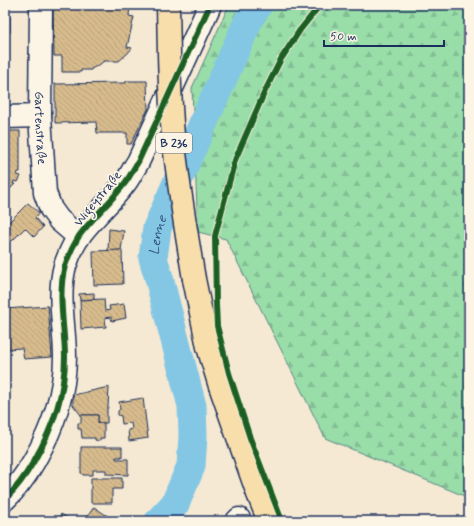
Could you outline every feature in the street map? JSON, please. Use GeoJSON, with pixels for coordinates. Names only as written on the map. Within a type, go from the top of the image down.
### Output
{"type":"FeatureCollection","features":[{"type":"Feature","properties":{"kind":"main road","name":"B 236"},"geometry":{"type":"LineString","coordinates":[[168,5],[173,134],[181,203],[194,279],[208,347],[238,439],[269,521]]}},
{"type":"Feature","properties":{"kind":"street","name":"Gartenstraße"},"geometry":{"type":"LineString","coordinates":[[41,5],[40,116],[49,142],[45,193],[51,209],[59,220],[79,237]]}},
{"type":"Feature","properties":{"kind":"street","name":"Wigeystraße"},"geometry":{"type":"LineString","coordinates":[[5,499],[24,477],[44,443],[54,422],[62,393],[65,357],[62,280],[67,260],[79,237],[125,183],[138,162],[210,5]]}},
{"type":"Feature","properties":{"kind":"street"},"geometry":{"type":"LineString","coordinates":[[5,117],[40,116]]}},
{"type":"Feature","properties":{"kind":"green space"},"geometry":{"type":"Polygon","coordinates":[[[229,5],[469,5],[469,498],[325,438],[226,239],[198,232],[192,88],[229,5]]]}},
{"type":"Feature","properties":{"kind":"building"},"geometry":{"type":"Polygon","coordinates":[[[53,5],[130,5],[129,16],[134,17],[127,47],[132,48],[119,61],[104,61],[91,70],[81,70],[81,72],[62,72],[62,56],[54,56],[53,5]]]}},
{"type":"Feature","properties":{"kind":"building"},"geometry":{"type":"Polygon","coordinates":[[[5,17],[10,17],[10,32],[5,32],[5,17]]]}},
{"type":"Feature","properties":{"kind":"building"},"geometry":{"type":"Polygon","coordinates":[[[5,76],[9,80],[9,101],[5,101],[5,76]]]}},
{"type":"Feature","properties":{"kind":"building"},"geometry":{"type":"Polygon","coordinates":[[[126,81],[147,81],[148,109],[131,144],[127,144],[127,133],[97,133],[96,122],[55,123],[55,84],[126,83],[126,81]]]}},
{"type":"Feature","properties":{"kind":"building"},"geometry":{"type":"Polygon","coordinates":[[[5,131],[20,131],[20,172],[18,172],[17,175],[21,176],[18,182],[14,181],[13,184],[15,184],[5,194],[5,131]]]}},
{"type":"Feature","properties":{"kind":"building"},"geometry":{"type":"Polygon","coordinates":[[[28,203],[39,213],[35,218],[43,227],[34,237],[25,228],[12,241],[5,234],[5,226],[28,203]]]}},
{"type":"Feature","properties":{"kind":"building"},"geometry":{"type":"Polygon","coordinates":[[[109,229],[124,231],[121,250],[108,251],[109,229]]]}},
{"type":"Feature","properties":{"kind":"building"},"geometry":{"type":"Polygon","coordinates":[[[122,250],[123,284],[94,285],[93,251],[122,250]]]}},
{"type":"Feature","properties":{"kind":"building"},"geometry":{"type":"Polygon","coordinates":[[[94,293],[94,299],[80,300],[79,294],[94,293]]]}},
{"type":"Feature","properties":{"kind":"building"},"geometry":{"type":"Polygon","coordinates":[[[104,299],[105,311],[110,310],[109,306],[124,304],[126,318],[112,321],[111,317],[105,318],[106,327],[81,329],[80,300],[104,299]]]}},
{"type":"Feature","properties":{"kind":"building"},"geometry":{"type":"Polygon","coordinates":[[[48,306],[52,357],[24,359],[22,348],[5,349],[5,309],[48,306]]]}},
{"type":"Feature","properties":{"kind":"building"},"geometry":{"type":"Polygon","coordinates":[[[109,387],[107,423],[98,423],[98,415],[81,415],[73,405],[73,395],[109,387]]]}},
{"type":"Feature","properties":{"kind":"building"},"geometry":{"type":"Polygon","coordinates":[[[143,398],[148,438],[129,441],[128,430],[132,429],[131,423],[122,424],[121,416],[118,415],[118,411],[120,409],[119,402],[143,398]]]}},
{"type":"Feature","properties":{"kind":"building"},"geometry":{"type":"Polygon","coordinates":[[[81,415],[98,415],[98,423],[104,423],[104,438],[100,438],[100,441],[95,440],[95,438],[82,438],[81,429],[78,429],[78,423],[81,423],[81,415]]]}},
{"type":"Feature","properties":{"kind":"building"},"geometry":{"type":"Polygon","coordinates":[[[81,447],[122,447],[122,457],[116,457],[116,459],[128,459],[128,475],[106,474],[106,470],[93,470],[93,475],[83,475],[81,473],[81,447]]]}},
{"type":"Feature","properties":{"kind":"building"},"geometry":{"type":"Polygon","coordinates":[[[91,478],[122,478],[122,489],[112,489],[112,503],[91,503],[91,478]]]}},
{"type":"Feature","properties":{"kind":"building"},"geometry":{"type":"Polygon","coordinates":[[[94,507],[109,517],[106,521],[85,520],[94,507]]]}},
{"type":"Feature","properties":{"kind":"building"},"geometry":{"type":"Polygon","coordinates":[[[61,514],[69,519],[68,521],[56,521],[61,514]]]}},
{"type":"Feature","properties":{"kind":"building"},"geometry":{"type":"Polygon","coordinates":[[[51,517],[56,521],[48,521],[51,517]]]}},
{"type":"Feature","properties":{"kind":"waterway","name":"Lenne"},"geometry":{"type":"LineString","coordinates":[[159,521],[175,504],[191,466],[193,436],[192,406],[153,258],[157,228],[249,19],[258,5]]}},
{"type":"Feature","properties":{"kind":"cycle path"},"geometry":{"type":"LineString","coordinates":[[5,499],[31,466],[41,449],[57,411],[63,385],[65,357],[61,300],[65,266],[79,236],[120,190],[138,162],[210,5]]}},
{"type":"Feature","properties":{"kind":"cycle path"},"geometry":{"type":"LineString","coordinates":[[282,521],[250,438],[229,373],[217,326],[215,236],[235,160],[265,91],[281,59],[300,30],[320,5]]}}]}
